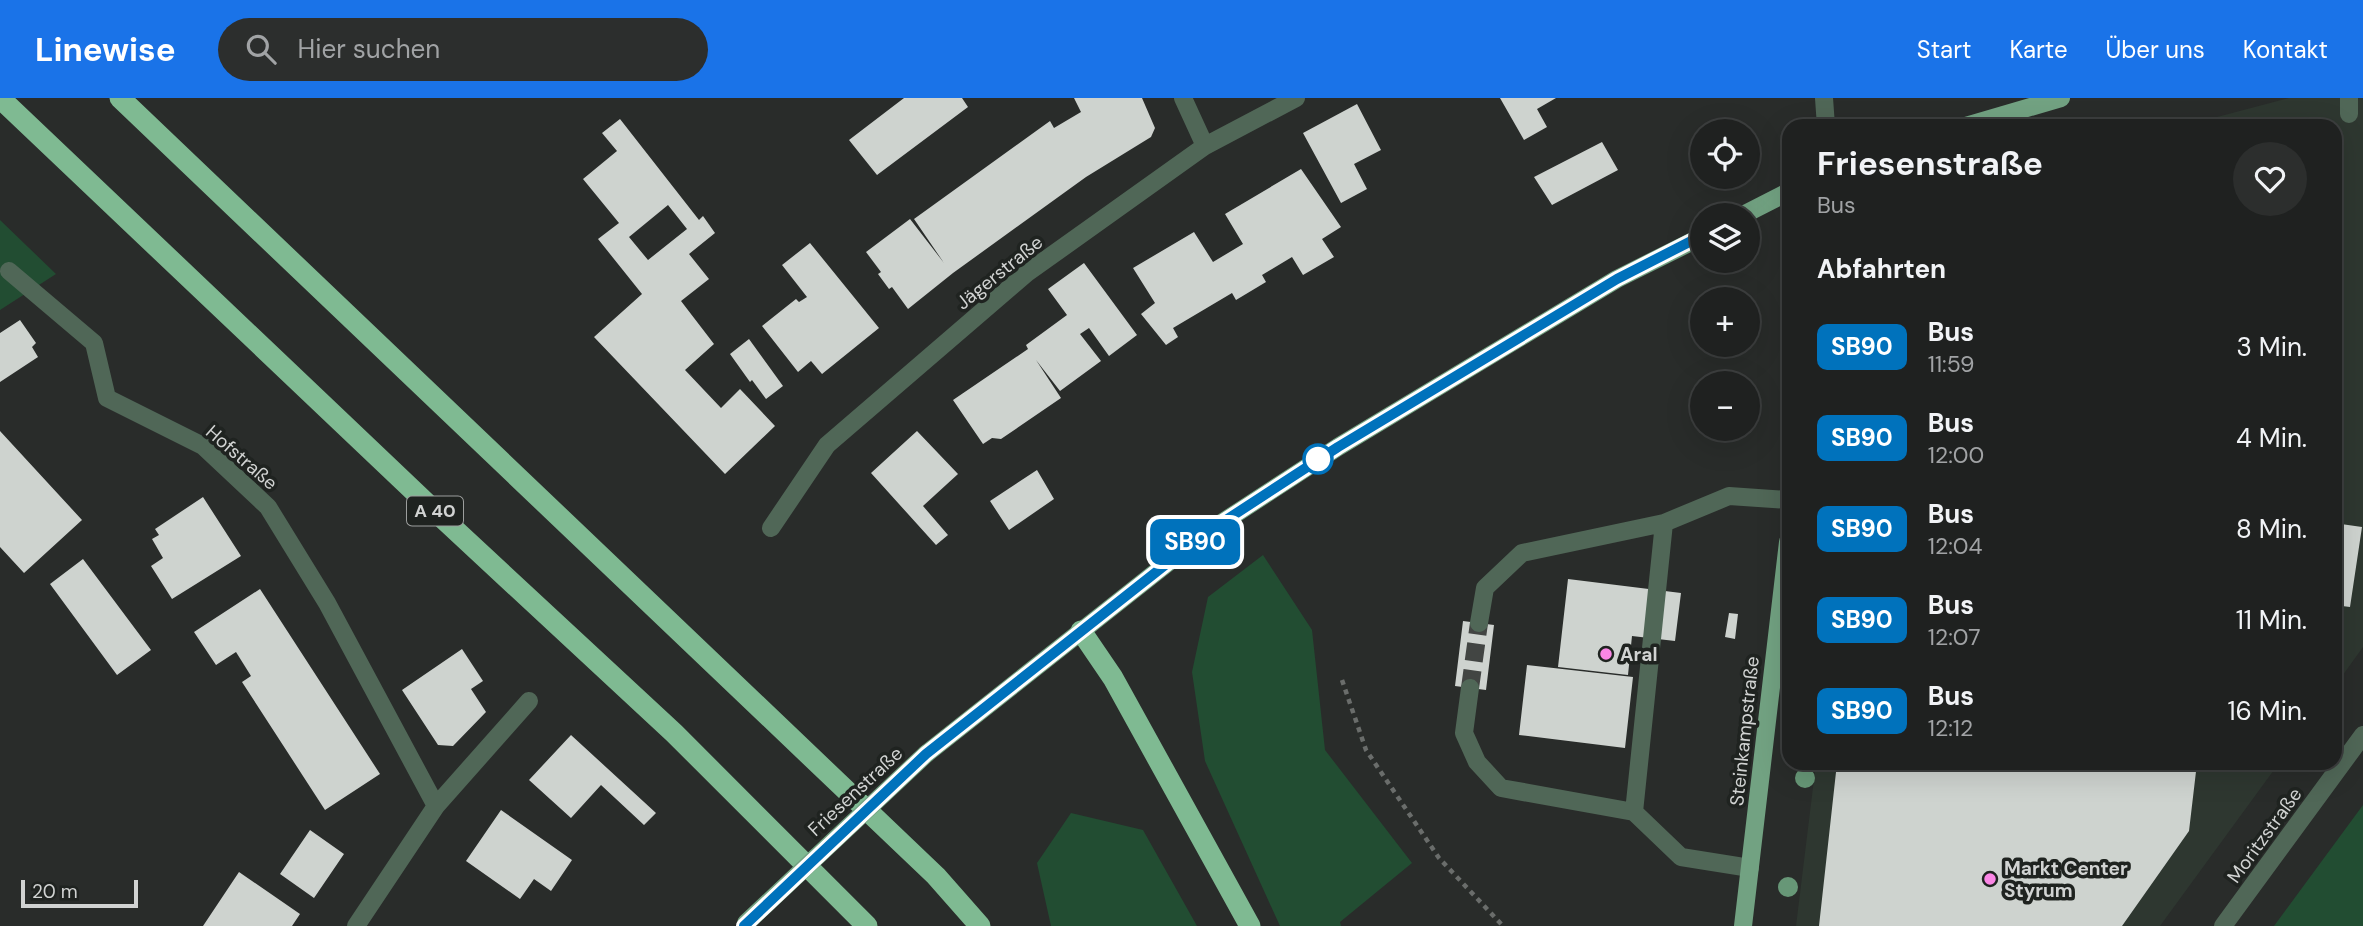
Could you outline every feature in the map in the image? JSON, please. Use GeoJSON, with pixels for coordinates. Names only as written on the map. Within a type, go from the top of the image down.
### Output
{"type":"FeatureCollection","features":[{"type":"Feature","properties":{"kind":"highway","name":"A 40"},"geometry":{"type":"LineString","coordinates":[[0,98],[438,514],[674,733],[867,926]]}},
{"type":"Feature","properties":{"kind":"highway"},"geometry":{"type":"LineString","coordinates":[[120,98],[936,876],[980,926]]}},
{"type":"Feature","properties":{"kind":"highway"},"geometry":{"type":"LineString","coordinates":[[1081,631],[1113,678],[1250,926]]}},
{"type":"Feature","properties":{"kind":"main road"},"geometry":{"type":"LineString","coordinates":[[1990,119],[2061,98]]}},
{"type":"Feature","properties":{"kind":"main road"},"geometry":{"type":"LineString","coordinates":[[1760,206],[1782,195]]}},
{"type":"Feature","properties":{"kind":"main road","name":"Friesenstraße"},"geometry":{"type":"LineString","coordinates":[[745,925],[926,754],[1203,535],[1326,454],[1617,279],[1690,242]]}},
{"type":"Feature","properties":{"kind":"main road","name":"Steinkampstraße"},"geometry":{"type":"LineString","coordinates":[[1743,926],[1782,593]]}},
{"type":"Feature","properties":{"kind":"street"},"geometry":{"type":"LineString","coordinates":[[1183,98],[1205,146]]}},
{"type":"Feature","properties":{"kind":"street","name":"Jägerstraße"},"geometry":{"type":"LineString","coordinates":[[771,528],[827,445],[1027,273],[1205,146],[1296,98]]}},
{"type":"Feature","properties":{"kind":"street"},"geometry":{"type":"LineString","coordinates":[[1825,98],[1826,119]]}},
{"type":"Feature","properties":{"kind":"street","name":"Hofstraße"},"geometry":{"type":"LineString","coordinates":[[9,271],[93,343],[107,398],[203,446],[268,507],[327,603],[436,806]]}},
{"type":"Feature","properties":{"kind":"street"},"geometry":{"type":"LineString","coordinates":[[1479,623],[1485,588],[1522,553],[1664,523],[1729,496],[1782,500]]}},
{"type":"Feature","properties":{"kind":"street"},"geometry":{"type":"LineString","coordinates":[[1634,812],[1664,523]]}},
{"type":"Feature","properties":{"kind":"street"},"geometry":{"type":"LineString","coordinates":[[1471,688],[1464,733],[1477,762],[1502,788],[1634,812],[1681,857],[1750,868]]}},
{"type":"Feature","properties":{"kind":"street"},"geometry":{"type":"LineString","coordinates":[[356,926],[436,806],[529,701]]}},
{"type":"Feature","properties":{"kind":"street","name":"Moritzstraße"},"geometry":{"type":"LineString","coordinates":[[2342,764],[2363,735]]}},
{"type":"Feature","properties":{"kind":"street","name":"Moritzstraße"},"geometry":{"type":"LineString","coordinates":[[2223,926],[2337,770]]}},
{"type":"Feature","properties":{"kind":"path"},"geometry":{"type":"LineString","coordinates":[[1342,680],[1366,750],[1439,858],[1503,926]]}},
{"type":"Feature","properties":{"kind":"shaded area"},"geometry":{"type":"Polygon","coordinates":[[[2289,98],[2363,98],[2363,647],[2342,676],[2342,119],[2210,119],[2289,98]]]}},
{"type":"Feature","properties":{"kind":"shaded area","name":"Markt Center Styrum"},"geometry":{"type":"Polygon","coordinates":[[[1815,770],[2274,770],[2160,926],[1796,926],[1815,770]]]}},
{"type":"Feature","properties":{"kind":"green space"},"geometry":{"type":"Polygon","coordinates":[[[0,220],[56,274],[0,310],[0,220]]]}},
{"type":"Feature","properties":{"kind":"green space"},"geometry":{"type":"Polygon","coordinates":[[[1263,555],[1312,630],[1325,750],[1412,863],[1340,922],[1341,926],[1280,926],[1205,761],[1192,672],[1208,597],[1263,555]]]}},
{"type":"Feature","properties":{"kind":"green space"},"geometry":{"type":"Polygon","coordinates":[[[2363,805],[2363,926],[2274,926],[2363,805]]]}},
{"type":"Feature","properties":{"kind":"green space"},"geometry":{"type":"Polygon","coordinates":[[[1071,813],[1143,830],[1197,926],[1051,926],[1037,863],[1071,813]]]}},
{"type":"Feature","properties":{"kind":"building"},"geometry":{"type":"Polygon","coordinates":[[[904,98],[962,98],[968,107],[877,175],[849,140],[904,98]]]}},
{"type":"Feature","properties":{"kind":"building"},"geometry":{"type":"Polygon","coordinates":[[[1074,98],[1142,98],[1155,128],[1151,137],[1086,177],[953,273],[908,309],[892,287],[889,289],[878,274],[881,272],[866,252],[910,219],[944,263],[914,219],[1050,121],[1054,128],[1081,112],[1074,98]]]}},
{"type":"Feature","properties":{"kind":"building"},"geometry":{"type":"Polygon","coordinates":[[[1500,98],[1556,98],[1537,109],[1547,127],[1524,140],[1500,98]]]}},
{"type":"Feature","properties":{"kind":"building"},"geometry":{"type":"Polygon","coordinates":[[[1357,104],[1381,150],[1354,164],[1367,189],[1341,203],[1303,133],[1357,104]]]}},
{"type":"Feature","properties":{"kind":"building"},"geometry":{"type":"Polygon","coordinates":[[[620,119],[699,220],[703,216],[715,233],[689,254],[709,279],[681,301],[714,344],[685,370],[721,408],[740,389],[775,426],[725,474],[594,337],[642,294],[598,239],[619,223],[583,179],[617,151],[602,133],[620,119]],[[668,205],[629,237],[648,260],[687,229],[668,205]]]}},
{"type":"Feature","properties":{"kind":"building"},"geometry":{"type":"Polygon","coordinates":[[[1602,142],[1618,170],[1552,205],[1534,177],[1602,142]]]}},
{"type":"Feature","properties":{"kind":"building"},"geometry":{"type":"Polygon","coordinates":[[[1301,169],[1341,227],[1322,239],[1334,257],[1303,275],[1292,257],[1262,275],[1266,282],[1236,300],[1232,293],[1173,328],[1178,337],[1166,345],[1141,314],[1155,303],[1133,268],[1194,232],[1213,262],[1243,244],[1225,214],[1301,169]]]}},
{"type":"Feature","properties":{"kind":"building"},"geometry":{"type":"Polygon","coordinates":[[[810,243],[879,328],[822,374],[811,361],[798,372],[762,326],[796,299],[799,302],[807,297],[782,265],[810,243]]]}},
{"type":"Feature","properties":{"kind":"building"},"geometry":{"type":"Polygon","coordinates":[[[1084,263],[1137,335],[1109,356],[1089,328],[1080,334],[1101,361],[1060,391],[1036,360],[1061,398],[1001,439],[992,438],[983,444],[953,400],[1028,349],[1026,345],[1067,315],[1048,289],[1084,263]]]}},
{"type":"Feature","properties":{"kind":"building"},"geometry":{"type":"Polygon","coordinates":[[[20,320],[36,343],[32,347],[38,357],[0,382],[0,333],[20,320]]]}},
{"type":"Feature","properties":{"kind":"building"},"geometry":{"type":"Polygon","coordinates":[[[749,339],[783,386],[766,399],[730,354],[749,339]]]}},
{"type":"Feature","properties":{"kind":"building"},"geometry":{"type":"Polygon","coordinates":[[[0,431],[82,520],[24,573],[0,547],[0,431]]]}},
{"type":"Feature","properties":{"kind":"building"},"geometry":{"type":"Polygon","coordinates":[[[917,431],[958,474],[923,506],[948,535],[936,545],[871,473],[917,431]]]}},
{"type":"Feature","properties":{"kind":"building"},"geometry":{"type":"Polygon","coordinates":[[[1037,470],[1054,499],[1009,530],[990,501],[1037,470]]]}},
{"type":"Feature","properties":{"kind":"building"},"geometry":{"type":"Polygon","coordinates":[[[203,497],[241,556],[172,599],[151,566],[163,558],[152,539],[159,535],[155,529],[203,497]]]}},
{"type":"Feature","properties":{"kind":"building"},"geometry":{"type":"Polygon","coordinates":[[[2342,524],[2362,527],[2350,607],[2342,606],[2342,524]]]}},
{"type":"Feature","properties":{"kind":"building"},"geometry":{"type":"Polygon","coordinates":[[[83,559],[151,650],[117,675],[50,584],[83,559]]]}},
{"type":"Feature","properties":{"kind":"building"},"geometry":{"type":"Polygon","coordinates":[[[1568,579],[1681,593],[1675,641],[1632,636],[1628,675],[1558,667],[1568,579]]]}},
{"type":"Feature","properties":{"kind":"building"},"geometry":{"type":"Polygon","coordinates":[[[260,589],[380,774],[325,810],[242,682],[251,676],[236,652],[216,665],[194,632],[260,589]]]}},
{"type":"Feature","properties":{"kind":"building"},"geometry":{"type":"Polygon","coordinates":[[[1729,613],[1738,614],[1735,639],[1725,637],[1729,613]]]}},
{"type":"Feature","properties":{"kind":"building"},"geometry":{"type":"Polygon","coordinates":[[[1463,621],[1494,625],[1486,690],[1455,686],[1463,621]]]}},
{"type":"Feature","properties":{"kind":"building"},"geometry":{"type":"Polygon","coordinates":[[[462,649],[483,681],[471,689],[486,712],[453,746],[438,745],[402,690],[462,649]]]}},
{"type":"Feature","properties":{"kind":"building"},"geometry":{"type":"Polygon","coordinates":[[[1527,665],[1633,677],[1625,748],[1519,735],[1527,665]]]}},
{"type":"Feature","properties":{"kind":"building"},"geometry":{"type":"Polygon","coordinates":[[[571,735],[656,813],[644,825],[601,785],[571,818],[529,780],[571,735]]]}},
{"type":"Feature","properties":{"kind":"building","name":"Markt Center Styrum"},"geometry":{"type":"Polygon","coordinates":[[[1836,770],[2196,770],[2189,831],[2122,926],[1819,926],[1836,770]]]}},
{"type":"Feature","properties":{"kind":"building"},"geometry":{"type":"Polygon","coordinates":[[[501,810],[572,860],[551,891],[534,879],[520,899],[466,861],[501,810]]]}},
{"type":"Feature","properties":{"kind":"building"},"geometry":{"type":"Polygon","coordinates":[[[310,830],[344,854],[314,898],[280,874],[310,830]]]}},
{"type":"Feature","properties":{"kind":"building"},"geometry":{"type":"Polygon","coordinates":[[[239,872],[300,914],[292,926],[203,926],[239,872]]]}},
{"type":"Feature","properties":{"kind":"tunnel"},"geometry":{"type":"LineString","coordinates":[[1470,688],[1479,623]]}},
{"type":"Feature","properties":{"kind":"bus line","name":"SB90"},"geometry":{"type":"LineString","coordinates":[[744,926],[926,754],[1203,535],[1338,447],[1617,279],[1690,242]]}},
{"type":"Feature","properties":{"kind":"place","name":"Aral"},"geometry":{"type":"Point","coordinates":[1606,654]}},
{"type":"Feature","properties":{"kind":"place","name":"Markt Center Styrum"},"geometry":{"type":"Point","coordinates":[1990,879]}}]}
